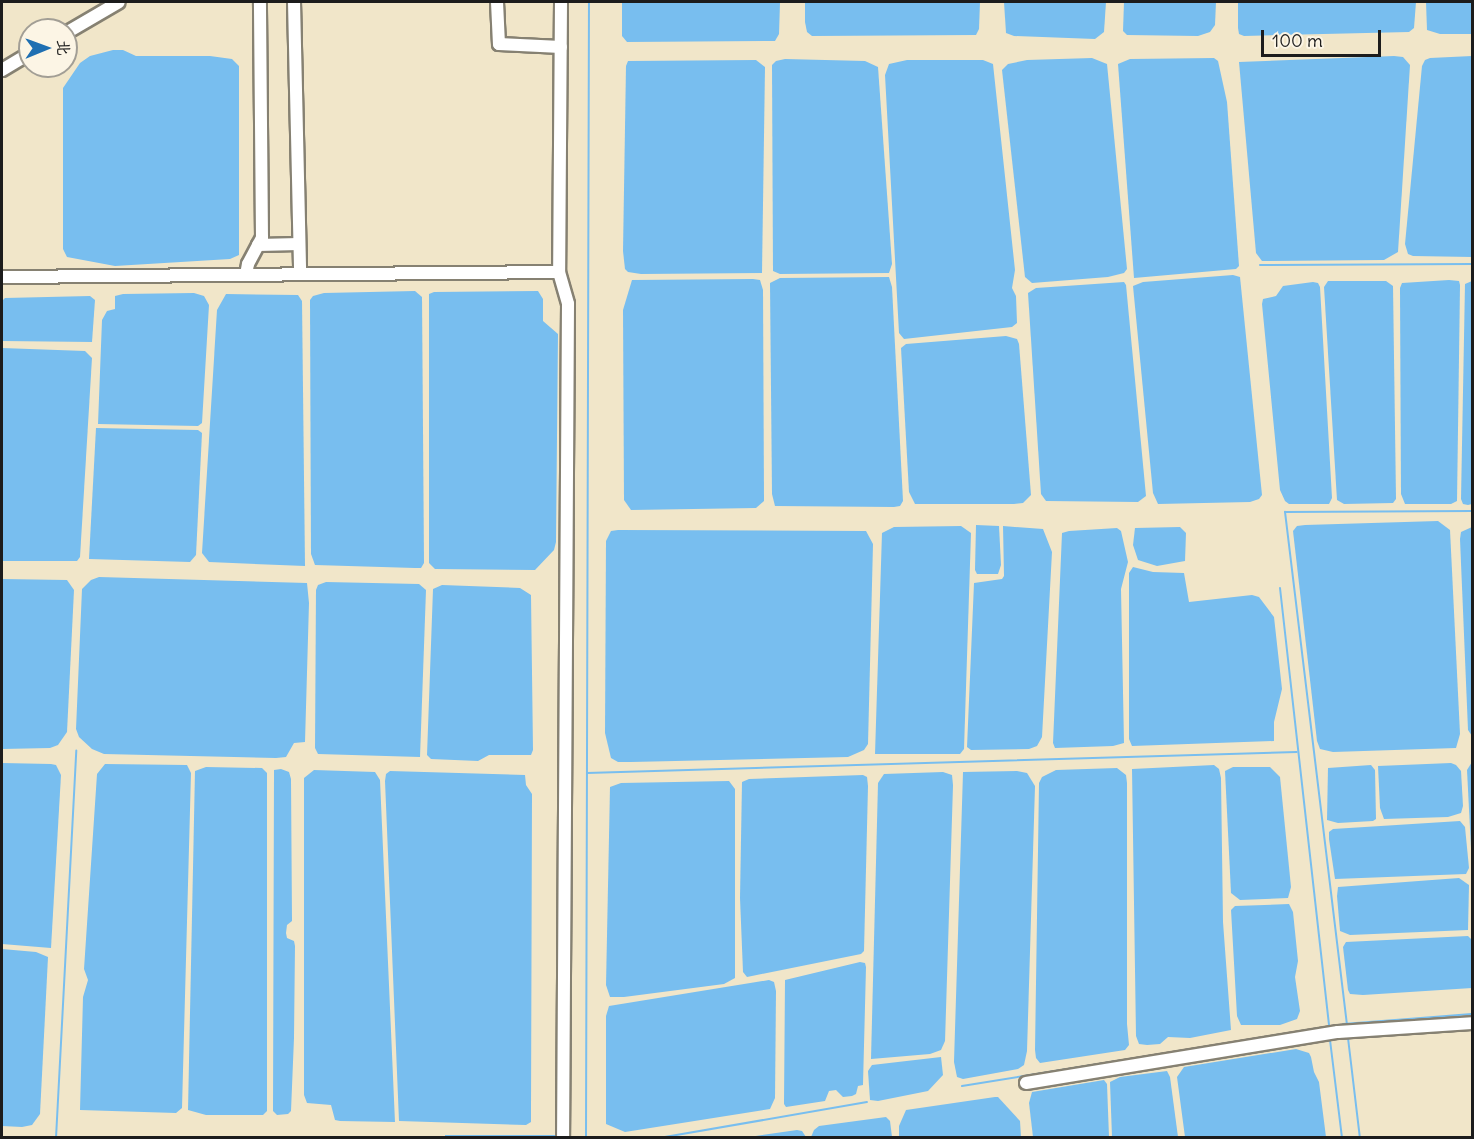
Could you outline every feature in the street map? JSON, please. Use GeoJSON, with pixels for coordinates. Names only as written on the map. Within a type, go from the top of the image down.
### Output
{"type":"FeatureCollection","features":[{"type":"Feature","properties":{"kind":"street"},"geometry":{"type":"LineString","coordinates":[[78,26],[119,2]]}},
{"type":"Feature","properties":{"kind":"street"},"geometry":{"type":"LineString","coordinates":[[246,275],[248,264],[262,238],[260,2]]}},
{"type":"Feature","properties":{"kind":"street"},"geometry":{"type":"LineString","coordinates":[[294,2],[300,274]]}},
{"type":"Feature","properties":{"kind":"street"},"geometry":{"type":"LineString","coordinates":[[497,2],[499,44],[561,46]]}},
{"type":"Feature","properties":{"kind":"street"},"geometry":{"type":"LineString","coordinates":[[561,2],[559,272],[568,304],[563,1137]]}},
{"type":"Feature","properties":{"kind":"street"},"geometry":{"type":"LineString","coordinates":[[2,70],[18,60]]}},
{"type":"Feature","properties":{"kind":"street"},"geometry":{"type":"LineString","coordinates":[[258,245],[299,244]]}},
{"type":"Feature","properties":{"kind":"street"},"geometry":{"type":"LineString","coordinates":[[2,277],[559,272]]}},
{"type":"Feature","properties":{"kind":"street"},"geometry":{"type":"LineString","coordinates":[[1026,1083],[1338,1032],[1473,1023]]}},
{"type":"Feature","properties":{"kind":"water"},"geometry":{"type":"Polygon","coordinates":[[[622,2],[780,2],[779,34],[775,41],[627,42],[622,36],[622,2]]]}},
{"type":"Feature","properties":{"kind":"water"},"geometry":{"type":"Polygon","coordinates":[[[805,2],[980,2],[979,29],[976,35],[812,36],[807,32],[805,2]]]}},
{"type":"Feature","properties":{"kind":"water"},"geometry":{"type":"Polygon","coordinates":[[[1004,2],[1106,2],[1104,32],[1095,39],[1014,36],[1006,33],[1004,2]]]}},
{"type":"Feature","properties":{"kind":"water"},"geometry":{"type":"Polygon","coordinates":[[[1124,2],[1216,2],[1215,25],[1210,32],[1198,36],[1127,35],[1123,31],[1124,2]]]}},
{"type":"Feature","properties":{"kind":"water"},"geometry":{"type":"Polygon","coordinates":[[[1238,2],[1416,2],[1414,28],[1409,32],[1244,36],[1239,34],[1238,2]]]}},
{"type":"Feature","properties":{"kind":"water"},"geometry":{"type":"Polygon","coordinates":[[[1426,2],[1472,2],[1472,34],[1440,34],[1427,30],[1426,2]]]}},
{"type":"Feature","properties":{"kind":"water"},"geometry":{"type":"Polygon","coordinates":[[[123,50],[136,56],[210,56],[232,59],[239,66],[239,255],[230,259],[115,266],[67,257],[63,249],[63,88],[70,78],[78,78],[78,66],[90,56],[123,50]]]}},
{"type":"Feature","properties":{"kind":"water"},"geometry":{"type":"Polygon","coordinates":[[[1472,56],[1472,257],[1413,256],[1408,254],[1405,244],[1422,66],[1425,60],[1430,58],[1472,56]]]}},
{"type":"Feature","properties":{"kind":"water"},"geometry":{"type":"Polygon","coordinates":[[[1403,57],[1410,65],[1398,252],[1384,260],[1262,261],[1256,253],[1239,62],[1403,57]]]}},
{"type":"Feature","properties":{"kind":"water"},"geometry":{"type":"Polygon","coordinates":[[[1092,58],[1107,64],[1127,269],[1124,273],[1108,277],[1032,283],[1025,277],[1002,70],[1008,64],[1027,60],[1092,58]]]}},
{"type":"Feature","properties":{"kind":"water"},"geometry":{"type":"Polygon","coordinates":[[[1214,58],[1218,61],[1227,102],[1239,266],[1236,269],[1134,278],[1118,64],[1130,59],[1214,58]]]}},
{"type":"Feature","properties":{"kind":"water"},"geometry":{"type":"Polygon","coordinates":[[[785,59],[865,61],[878,67],[892,264],[889,273],[780,274],[773,271],[772,65],[776,61],[785,59]]]}},
{"type":"Feature","properties":{"kind":"water"},"geometry":{"type":"Polygon","coordinates":[[[756,60],[765,67],[762,273],[641,274],[628,272],[625,269],[623,251],[626,66],[628,61],[756,60]]]}},
{"type":"Feature","properties":{"kind":"water"},"geometry":{"type":"Polygon","coordinates":[[[907,60],[983,60],[993,64],[1015,270],[1012,288],[1016,296],[1017,323],[1012,327],[904,339],[899,333],[885,75],[889,64],[907,60]]]}},
{"type":"Feature","properties":{"kind":"water"},"geometry":{"type":"Polygon","coordinates":[[[1233,275],[1240,277],[1262,495],[1259,499],[1250,502],[1158,504],[1153,493],[1133,286],[1143,282],[1233,275]]]}},
{"type":"Feature","properties":{"kind":"water"},"geometry":{"type":"Polygon","coordinates":[[[889,277],[892,287],[903,501],[900,506],[894,507],[775,506],[772,494],[770,283],[780,278],[889,277]]]}},
{"type":"Feature","properties":{"kind":"water"},"geometry":{"type":"Polygon","coordinates":[[[632,280],[760,280],[763,290],[764,501],[756,508],[631,510],[624,500],[623,310],[632,280]]]}},
{"type":"Feature","properties":{"kind":"water"},"geometry":{"type":"Polygon","coordinates":[[[1328,281],[1386,281],[1393,286],[1396,499],[1393,503],[1344,504],[1337,500],[1324,287],[1328,281]]]}},
{"type":"Feature","properties":{"kind":"water"},"geometry":{"type":"Polygon","coordinates":[[[1459,281],[1460,285],[1457,501],[1451,504],[1405,504],[1401,494],[1400,288],[1402,283],[1459,281]]]}},
{"type":"Feature","properties":{"kind":"water"},"geometry":{"type":"Polygon","coordinates":[[[1472,281],[1472,504],[1468,505],[1463,504],[1461,499],[1465,284],[1472,281]]]}},
{"type":"Feature","properties":{"kind":"water"},"geometry":{"type":"Polygon","coordinates":[[[1124,282],[1146,496],[1138,502],[1046,501],[1041,494],[1028,293],[1036,288],[1124,282]]]}},
{"type":"Feature","properties":{"kind":"water"},"geometry":{"type":"Polygon","coordinates":[[[1318,283],[1320,287],[1332,498],[1329,504],[1289,504],[1280,490],[1262,304],[1263,299],[1276,296],[1283,286],[1318,283]]]}},
{"type":"Feature","properties":{"kind":"water"},"geometry":{"type":"Polygon","coordinates":[[[415,291],[422,297],[424,563],[421,568],[315,565],[311,554],[310,300],[313,296],[324,293],[415,291]]]}},
{"type":"Feature","properties":{"kind":"water"},"geometry":{"type":"Polygon","coordinates":[[[538,291],[543,299],[543,321],[558,334],[556,542],[554,550],[535,570],[435,569],[429,563],[429,294],[434,292],[538,291]]]}},
{"type":"Feature","properties":{"kind":"water"},"geometry":{"type":"Polygon","coordinates":[[[194,293],[204,296],[209,305],[202,423],[198,426],[98,424],[102,320],[107,311],[115,309],[115,296],[194,293]]]}},
{"type":"Feature","properties":{"kind":"water"},"geometry":{"type":"Polygon","coordinates":[[[226,294],[298,295],[302,301],[305,566],[209,562],[202,553],[217,310],[226,294]]]}},
{"type":"Feature","properties":{"kind":"water"},"geometry":{"type":"Polygon","coordinates":[[[90,296],[95,300],[92,342],[2,341],[3,300],[5,298],[90,296]]]}},
{"type":"Feature","properties":{"kind":"water"},"geometry":{"type":"Polygon","coordinates":[[[1006,336],[1017,339],[1019,344],[1031,495],[1023,503],[1014,504],[915,504],[909,492],[901,348],[906,344],[1006,336]]]}},
{"type":"Feature","properties":{"kind":"water"},"geometry":{"type":"Polygon","coordinates":[[[2,348],[85,351],[92,358],[80,557],[77,561],[2,561],[2,348]]]}},
{"type":"Feature","properties":{"kind":"water"},"geometry":{"type":"Polygon","coordinates":[[[96,428],[198,430],[202,433],[196,555],[190,562],[89,559],[96,428]]]}},
{"type":"Feature","properties":{"kind":"water"},"geometry":{"type":"Polygon","coordinates":[[[1438,521],[1450,530],[1460,734],[1456,748],[1333,752],[1320,749],[1317,741],[1293,531],[1297,526],[1305,525],[1438,521]]]}},
{"type":"Feature","properties":{"kind":"water"},"geometry":{"type":"Polygon","coordinates":[[[976,525],[999,526],[1001,565],[998,574],[977,574],[975,570],[976,525]]]}},
{"type":"Feature","properties":{"kind":"water"},"geometry":{"type":"Polygon","coordinates":[[[961,526],[971,533],[964,749],[960,754],[875,754],[882,533],[894,527],[961,526]]]}},
{"type":"Feature","properties":{"kind":"water"},"geometry":{"type":"Polygon","coordinates":[[[1003,526],[1043,529],[1052,552],[1042,737],[1037,746],[1029,749],[971,750],[967,747],[974,583],[1002,579],[1004,576],[1003,526]]]}},
{"type":"Feature","properties":{"kind":"water"},"geometry":{"type":"Polygon","coordinates":[[[1180,527],[1186,533],[1185,561],[1157,566],[1138,560],[1133,545],[1135,528],[1180,527]]]}},
{"type":"Feature","properties":{"kind":"water"},"geometry":{"type":"Polygon","coordinates":[[[1472,527],[1472,736],[1468,730],[1460,539],[1461,532],[1472,527]]]}},
{"type":"Feature","properties":{"kind":"water"},"geometry":{"type":"Polygon","coordinates":[[[1117,528],[1121,531],[1128,562],[1121,589],[1124,743],[1113,746],[1055,748],[1053,743],[1062,533],[1117,528]]]}},
{"type":"Feature","properties":{"kind":"water"},"geometry":{"type":"Polygon","coordinates":[[[611,531],[866,531],[873,544],[868,744],[864,750],[848,757],[631,762],[618,762],[611,758],[605,733],[606,541],[611,531]]]}},
{"type":"Feature","properties":{"kind":"water"},"geometry":{"type":"Polygon","coordinates":[[[1133,567],[1153,572],[1184,573],[1189,602],[1252,595],[1259,597],[1274,617],[1282,689],[1274,722],[1274,741],[1132,746],[1129,739],[1129,573],[1133,567]]]}},
{"type":"Feature","properties":{"kind":"water"},"geometry":{"type":"Polygon","coordinates":[[[99,577],[307,583],[309,603],[305,742],[294,743],[286,757],[276,758],[104,754],[92,749],[79,737],[76,729],[82,589],[91,580],[99,577]]]}},
{"type":"Feature","properties":{"kind":"water"},"geometry":{"type":"Polygon","coordinates":[[[2,579],[67,580],[74,590],[67,732],[58,745],[50,748],[2,749],[2,579]]]}},
{"type":"Feature","properties":{"kind":"water"},"geometry":{"type":"Polygon","coordinates":[[[326,582],[419,584],[426,590],[420,757],[318,754],[315,748],[316,590],[318,585],[326,582]]]}},
{"type":"Feature","properties":{"kind":"water"},"geometry":{"type":"Polygon","coordinates":[[[442,585],[520,588],[531,595],[533,750],[531,755],[489,755],[478,761],[431,759],[427,755],[433,589],[442,585]]]}},
{"type":"Feature","properties":{"kind":"water"},"geometry":{"type":"Polygon","coordinates":[[[1472,762],[1472,868],[1467,770],[1472,762]]]}},
{"type":"Feature","properties":{"kind":"water"},"geometry":{"type":"Polygon","coordinates":[[[2,763],[56,765],[61,775],[51,948],[2,944],[2,763]]]}},
{"type":"Feature","properties":{"kind":"water"},"geometry":{"type":"Polygon","coordinates":[[[1451,763],[1461,771],[1463,806],[1461,813],[1448,817],[1384,819],[1380,808],[1378,766],[1451,763]]]}},
{"type":"Feature","properties":{"kind":"water"},"geometry":{"type":"Polygon","coordinates":[[[105,764],[187,765],[191,773],[182,1108],[176,1113],[80,1110],[83,997],[88,980],[84,969],[97,774],[105,764]]]}},
{"type":"Feature","properties":{"kind":"water"},"geometry":{"type":"Polygon","coordinates":[[[1214,765],[1219,769],[1221,778],[1223,922],[1231,1030],[1190,1038],[1168,1037],[1160,1044],[1139,1044],[1136,1036],[1132,769],[1214,765]]]}},
{"type":"Feature","properties":{"kind":"water"},"geometry":{"type":"Polygon","coordinates":[[[1371,765],[1375,770],[1376,819],[1338,823],[1327,820],[1328,768],[1371,765]]]}},
{"type":"Feature","properties":{"kind":"water"},"geometry":{"type":"Polygon","coordinates":[[[206,767],[262,768],[267,773],[267,1111],[263,1115],[206,1115],[188,1110],[195,771],[206,767]]]}},
{"type":"Feature","properties":{"kind":"water"},"geometry":{"type":"Polygon","coordinates":[[[1233,767],[1270,767],[1280,777],[1291,887],[1288,898],[1240,900],[1231,893],[1225,771],[1233,767]]]}},
{"type":"Feature","properties":{"kind":"water"},"geometry":{"type":"Polygon","coordinates":[[[1117,768],[1126,775],[1127,783],[1127,1024],[1129,1045],[1125,1050],[1040,1063],[1036,1058],[1035,1050],[1039,783],[1042,777],[1056,770],[1117,768]]]}},
{"type":"Feature","properties":{"kind":"water"},"geometry":{"type":"Polygon","coordinates":[[[281,769],[289,772],[291,779],[292,921],[287,925],[286,933],[287,938],[294,941],[295,946],[294,1038],[291,1111],[288,1114],[277,1115],[273,1111],[274,770],[281,769]]]}},
{"type":"Feature","properties":{"kind":"water"},"geometry":{"type":"Polygon","coordinates":[[[314,770],[375,772],[380,780],[395,1122],[335,1120],[331,1105],[307,1103],[304,1095],[304,778],[314,770]]]}},
{"type":"Feature","properties":{"kind":"water"},"geometry":{"type":"Polygon","coordinates":[[[390,771],[525,775],[526,785],[532,794],[531,1122],[526,1125],[399,1121],[385,781],[386,774],[390,771]]]}},
{"type":"Feature","properties":{"kind":"water"},"geometry":{"type":"Polygon","coordinates":[[[1017,771],[1027,773],[1035,786],[1027,1051],[1024,1065],[1018,1069],[963,1079],[957,1077],[954,1062],[963,772],[1017,771]]]}},
{"type":"Feature","properties":{"kind":"water"},"geometry":{"type":"Polygon","coordinates":[[[943,772],[952,775],[953,785],[945,1041],[941,1050],[930,1054],[871,1059],[878,783],[884,774],[943,772]]]}},
{"type":"Feature","properties":{"kind":"water"},"geometry":{"type":"Polygon","coordinates":[[[863,775],[867,777],[868,786],[864,951],[861,954],[747,977],[743,972],[740,898],[742,782],[749,779],[863,775]]]}},
{"type":"Feature","properties":{"kind":"water"},"geometry":{"type":"Polygon","coordinates":[[[729,781],[735,789],[735,978],[724,984],[610,997],[606,985],[610,787],[621,783],[729,781]]]}},
{"type":"Feature","properties":{"kind":"water"},"geometry":{"type":"Polygon","coordinates":[[[1460,821],[1465,827],[1469,868],[1466,874],[1335,879],[1329,839],[1329,832],[1333,829],[1460,821]]]}},
{"type":"Feature","properties":{"kind":"water"},"geometry":{"type":"Polygon","coordinates":[[[1459,878],[1469,885],[1468,930],[1350,935],[1340,931],[1338,887],[1459,878]]]}},
{"type":"Feature","properties":{"kind":"water"},"geometry":{"type":"Polygon","coordinates":[[[1289,904],[1293,912],[1298,961],[1295,977],[1300,1011],[1297,1019],[1280,1025],[1241,1025],[1237,1016],[1231,910],[1235,906],[1289,904]]]}},
{"type":"Feature","properties":{"kind":"water"},"geometry":{"type":"Polygon","coordinates":[[[1468,936],[1471,939],[1472,988],[1363,995],[1350,994],[1348,990],[1343,947],[1346,942],[1468,936]]]}},
{"type":"Feature","properties":{"kind":"water"},"geometry":{"type":"Polygon","coordinates":[[[2,949],[36,952],[48,957],[40,1114],[32,1125],[22,1127],[2,1126],[2,949]]]}},
{"type":"Feature","properties":{"kind":"water"},"geometry":{"type":"Polygon","coordinates":[[[860,962],[865,963],[866,967],[863,1085],[858,1086],[856,1094],[852,1096],[843,1097],[836,1090],[829,1091],[825,1101],[786,1107],[784,1104],[785,980],[860,962]]]}},
{"type":"Feature","properties":{"kind":"water"},"geometry":{"type":"Polygon","coordinates":[[[769,980],[774,982],[776,991],[775,1098],[770,1109],[625,1132],[606,1124],[606,1016],[609,1006],[769,980]]]}},
{"type":"Feature","properties":{"kind":"water"},"geometry":{"type":"Polygon","coordinates":[[[1296,1049],[1309,1053],[1311,1057],[1319,1082],[1326,1137],[1185,1137],[1177,1077],[1184,1067],[1296,1049]]]}},
{"type":"Feature","properties":{"kind":"water"},"geometry":{"type":"Polygon","coordinates":[[[941,1057],[943,1075],[928,1091],[878,1101],[870,1100],[868,1071],[872,1065],[941,1057]]]}},
{"type":"Feature","properties":{"kind":"water"},"geometry":{"type":"Polygon","coordinates":[[[1167,1071],[1170,1077],[1178,1137],[1112,1137],[1110,1082],[1120,1077],[1167,1071]]]}},
{"type":"Feature","properties":{"kind":"water"},"geometry":{"type":"Polygon","coordinates":[[[1104,1080],[1107,1084],[1109,1137],[1033,1137],[1029,1103],[1032,1092],[1104,1080]]]}},
{"type":"Feature","properties":{"kind":"water"},"geometry":{"type":"Polygon","coordinates":[[[998,1097],[1020,1121],[1021,1137],[899,1137],[899,1126],[906,1110],[998,1097]]]}},
{"type":"Feature","properties":{"kind":"water"},"geometry":{"type":"Polygon","coordinates":[[[886,1117],[890,1121],[892,1137],[811,1137],[819,1126],[886,1117]]]}},
{"type":"Feature","properties":{"kind":"water"},"geometry":{"type":"Polygon","coordinates":[[[802,1131],[806,1137],[749,1137],[802,1131]]]}},
{"type":"Feature","properties":{"kind":"water"},"geometry":{"type":"Polygon","coordinates":[[[445,1135],[555,1135],[555,1138],[445,1138],[445,1135]]]}},
{"type":"Feature","properties":{"kind":"waterway"},"geometry":{"type":"LineString","coordinates":[[586,1138],[589,2]]}},
{"type":"Feature","properties":{"kind":"waterway"},"geometry":{"type":"LineString","coordinates":[[1260,265],[1472,264]]}},
{"type":"Feature","properties":{"kind":"waterway"},"geometry":{"type":"LineString","coordinates":[[1347,1025],[1285,512],[1472,511]]}},
{"type":"Feature","properties":{"kind":"waterway"},"geometry":{"type":"LineString","coordinates":[[1280,588],[1329,1027]]}},
{"type":"Feature","properties":{"kind":"waterway"},"geometry":{"type":"LineString","coordinates":[[56,1138],[76,751]]}},
{"type":"Feature","properties":{"kind":"waterway"},"geometry":{"type":"LineString","coordinates":[[587,773],[1297,752]]}},
{"type":"Feature","properties":{"kind":"waterway"},"geometry":{"type":"LineString","coordinates":[[1343,1024],[1472,1014]]}},
{"type":"Feature","properties":{"kind":"waterway"},"geometry":{"type":"LineString","coordinates":[[962,1086],[1330,1027]]}},
{"type":"Feature","properties":{"kind":"waterway"},"geometry":{"type":"LineString","coordinates":[[1348,1038],[1360,1138]]}},
{"type":"Feature","properties":{"kind":"waterway"},"geometry":{"type":"LineString","coordinates":[[1330,1040],[1342,1138]]}},
{"type":"Feature","properties":{"kind":"waterway"},"geometry":{"type":"LineString","coordinates":[[659,1138],[867,1102]]}}]}
